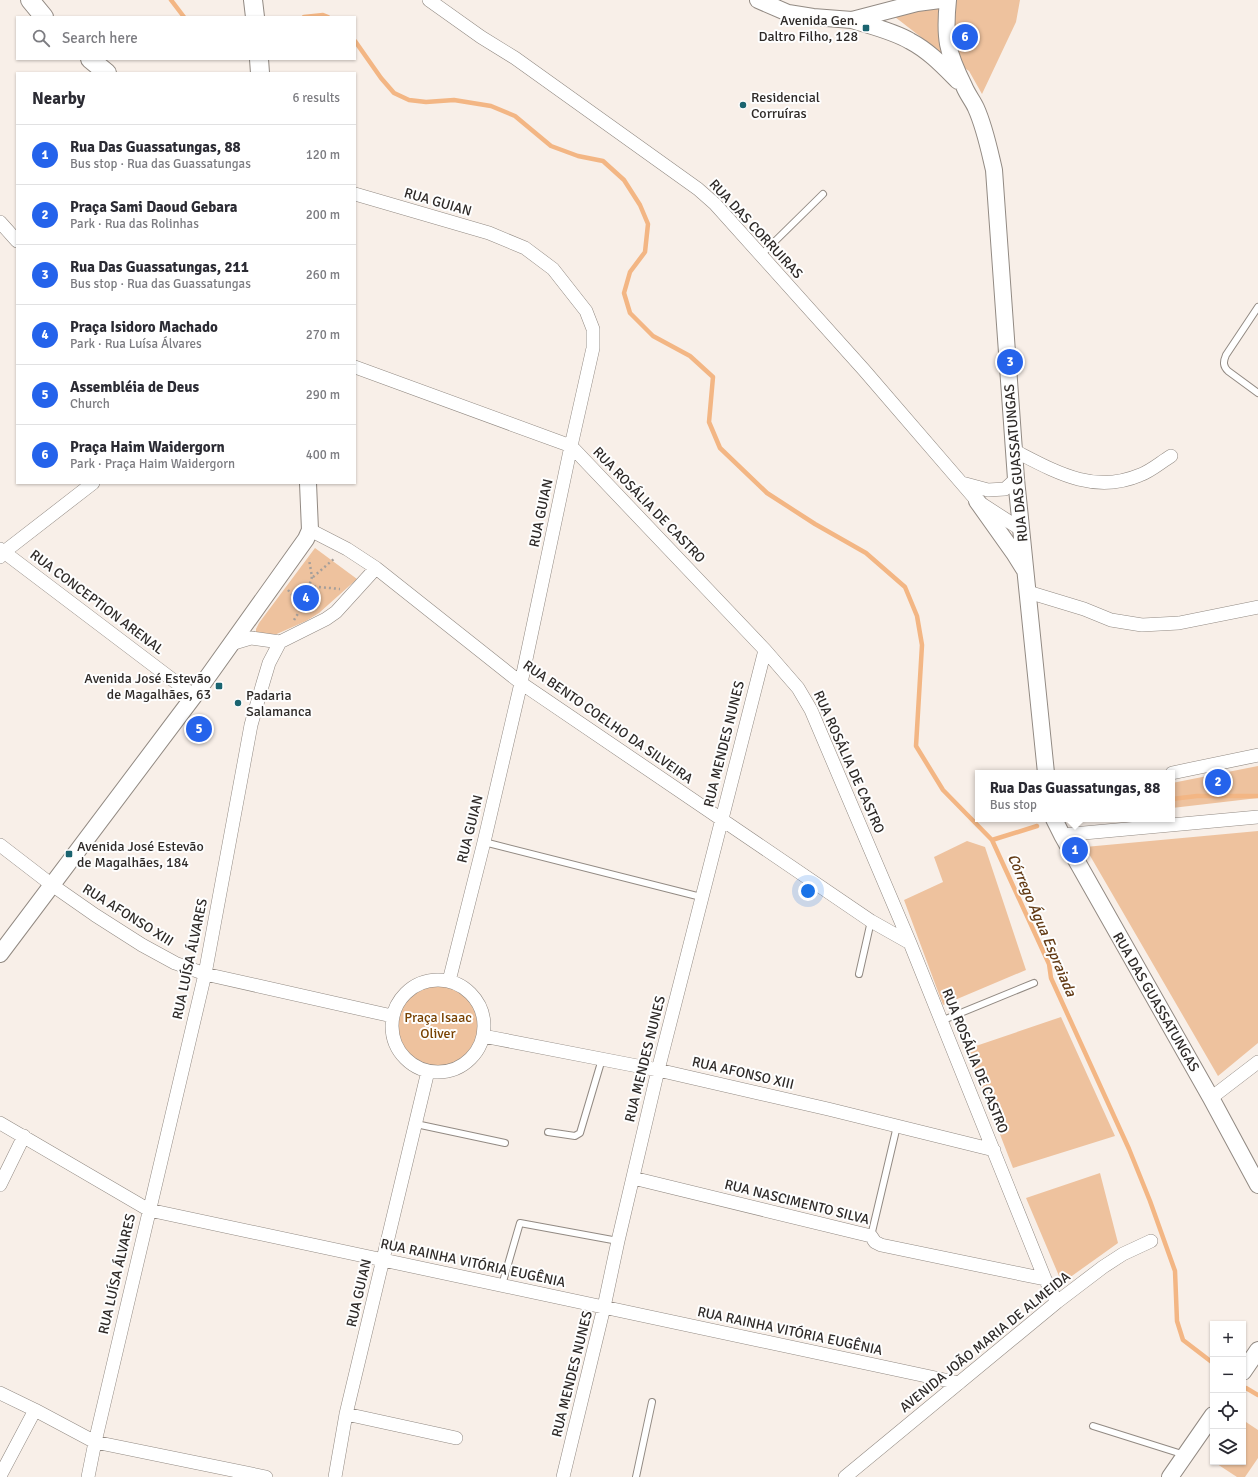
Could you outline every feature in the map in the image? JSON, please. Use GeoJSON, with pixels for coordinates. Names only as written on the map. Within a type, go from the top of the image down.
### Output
{"type":"FeatureCollection","features":[{"type":"Feature","properties":{"kind":"main road"},"geometry":{"type":"LineString","coordinates":[[30,0],[43,16]]}},
{"type":"Feature","properties":{"kind":"main road"},"geometry":{"type":"LineString","coordinates":[[253,0],[255,16]]}},
{"type":"Feature","properties":{"kind":"main road"},"geometry":{"type":"LineString","coordinates":[[91,60],[106,72]]}},
{"type":"Feature","properties":{"kind":"main road"},"geometry":{"type":"LineString","coordinates":[[259,60],[260,72]]}},
{"type":"Feature","properties":{"kind":"street","name":"RUA DAS CORRUIRAS"},"geometry":{"type":"LineString","coordinates":[[429,0],[481,37],[515,58],[698,189],[715,204],[762,255],[977,501],[1022,530]]}},
{"type":"Feature","properties":{"kind":"street"},"geometry":{"type":"LineString","coordinates":[[758,0],[788,13],[813,17],[852,20],[910,41],[933,57],[964,87]]}},
{"type":"Feature","properties":{"kind":"street"},"geometry":{"type":"LineString","coordinates":[[852,20],[916,3],[940,0]]}},
{"type":"Feature","properties":{"kind":"street"},"geometry":{"type":"LineString","coordinates":[[948,0],[946,38],[948,51],[964,87]]}},
{"type":"Feature","properties":{"kind":"street","name":"RUA DAS GUASSATUNGAS"},"geometry":{"type":"LineString","coordinates":[[964,87],[976,107],[985,131],[994,170],[1013,450],[1046,770]]}},
{"type":"Feature","properties":{"kind":"street","name":"RUA GUIAN"},"geometry":{"type":"LineString","coordinates":[[356,194],[489,233],[525,248],[553,268],[586,311],[593,329],[593,348],[521,683],[484,842],[449,981]]}},
{"type":"Feature","properties":{"kind":"street"},"geometry":{"type":"LineString","coordinates":[[0,222],[16,240]]}},
{"type":"Feature","properties":{"kind":"street","name":"RUA ROSÁLIA DE CASTRO"},"geometry":{"type":"LineString","coordinates":[[356,367],[571,446],[766,650],[798,688],[811,710],[910,943],[1046,1279],[1057,1302]]}},
{"type":"Feature","properties":{"kind":"street"},"geometry":{"type":"LineString","coordinates":[[1013,450],[1058,474],[1087,482],[1118,482],[1141,475],[1171,456]]}},
{"type":"Feature","properties":{"kind":"street"},"geometry":{"type":"LineString","coordinates":[[962,483],[988,490],[1005,489],[1016,479]]}},
{"type":"Feature","properties":{"kind":"street"},"geometry":{"type":"LineString","coordinates":[[1,552],[92,484]]}},
{"type":"Feature","properties":{"kind":"street"},"geometry":{"type":"LineString","coordinates":[[0,954],[194,696],[308,535],[308,484]]}},
{"type":"Feature","properties":{"kind":"street"},"geometry":{"type":"LineString","coordinates":[[977,501],[1014,553],[1026,573]]}},
{"type":"Feature","properties":{"kind":"street"},"geometry":{"type":"LineString","coordinates":[[231,644],[251,638],[280,642],[326,619],[336,612],[376,568],[347,549],[308,535]]}},
{"type":"Feature","properties":{"kind":"street","name":"RUA CONCEPTION ARENAL"},"geometry":{"type":"LineString","coordinates":[[1,552],[194,696]]}},
{"type":"Feature","properties":{"kind":"street","name":"RUA BENTO COELHO DA SILVEIRA"},"geometry":{"type":"LineString","coordinates":[[376,568],[521,683],[871,921],[910,943]]}},
{"type":"Feature","properties":{"kind":"street"},"geometry":{"type":"LineString","coordinates":[[1028,592],[1084,609],[1111,620],[1142,625],[1179,623],[1258,607]]}},
{"type":"Feature","properties":{"kind":"street","name":"RUA LUÍSA ÁLVARES"},"geometry":{"type":"LineString","coordinates":[[88,1477],[205,974],[250,725],[269,663],[280,642]]}},
{"type":"Feature","properties":{"kind":"street","name":"RUA MENDES NUNES"},"geometry":{"type":"LineString","coordinates":[[563,1477],[604,1307],[658,1070],[701,897],[766,650]]}},
{"type":"Feature","properties":{"kind":"street"},"geometry":{"type":"LineString","coordinates":[[1175,772],[1258,755]]}},
{"type":"Feature","properties":{"kind":"street"},"geometry":{"type":"LineString","coordinates":[[1062,836],[1258,817]]}},
{"type":"Feature","properties":{"kind":"street","name":"RUA DAS GUASSATUNGAS"},"geometry":{"type":"LineString","coordinates":[[1055,822],[1211,1098],[1254,1168],[1258,1185]]}},
{"type":"Feature","properties":{"kind":"street","name":"RUA AFONSO XIII"},"geometry":{"type":"LineString","coordinates":[[0,845],[52,885],[95,915],[142,945],[175,963],[205,974],[392,1016]]}},
{"type":"Feature","properties":{"kind":"street"},"geometry":{"type":"LineString","coordinates":[[434,980],[449,981],[462,987],[473,996],[480,1008],[484,1022],[483,1036],[478,1050],[468,1061],[456,1068],[442,1072],[428,1071],[414,1066],[403,1057],[395,1044],[391,1030],[392,1016],[398,1002],[407,991],[420,984],[434,980]]}},
{"type":"Feature","properties":{"kind":"street","name":"RUA AFONSO XIII"},"geometry":{"type":"LineString","coordinates":[[483,1036],[658,1070],[994,1150]]}},
{"type":"Feature","properties":{"kind":"street"},"geometry":{"type":"LineString","coordinates":[[1211,1098],[1258,1062]]}},
{"type":"Feature","properties":{"kind":"street","name":"RUA GUIAN"},"geometry":{"type":"LineString","coordinates":[[335,1477],[346,1414],[428,1071]]}},
{"type":"Feature","properties":{"kind":"street","name":"RUA RAINHA VITÓRIA EUGÊNIA"},"geometry":{"type":"LineString","coordinates":[[0,1122],[149,1210],[959,1384]]}},
{"type":"Feature","properties":{"kind":"street"},"geometry":{"type":"LineString","coordinates":[[0,1185],[24,1136]]}},
{"type":"Feature","properties":{"kind":"street","name":"RUA NASCIMENTO SILVA"},"geometry":{"type":"LineString","coordinates":[[633,1178],[871,1236],[875,1242],[881,1245],[1046,1279]]}},
{"type":"Feature","properties":{"kind":"street","name":"AVENIDA JOÃO MARIA DE ALMEIDA"},"geometry":{"type":"LineString","coordinates":[[845,1477],[1057,1302],[1122,1254],[1151,1241]]}},
{"type":"Feature","properties":{"kind":"street"},"geometry":{"type":"LineString","coordinates":[[1246,1368],[1258,1350]]}},
{"type":"Feature","properties":{"kind":"street"},"geometry":{"type":"LineString","coordinates":[[0,1393],[95,1442],[266,1477]]}},
{"type":"Feature","properties":{"kind":"street"},"geometry":{"type":"LineString","coordinates":[[0,1476],[35,1410]]}},
{"type":"Feature","properties":{"kind":"street"},"geometry":{"type":"LineString","coordinates":[[346,1414],[456,1438]]}},
{"type":"Feature","properties":{"kind":"street"},"geometry":{"type":"LineString","coordinates":[[1170,1477],[1210,1419]]}},
{"type":"Feature","properties":{"kind":"lane"},"geometry":{"type":"LineString","coordinates":[[762,255],[823,194]]}},
{"type":"Feature","properties":{"kind":"lane"},"geometry":{"type":"LineString","coordinates":[[1258,307],[1226,355],[1224,367],[1258,393]]}},
{"type":"Feature","properties":{"kind":"lane"},"geometry":{"type":"LineString","coordinates":[[484,842],[701,897]]}},
{"type":"Feature","properties":{"kind":"lane"},"geometry":{"type":"LineString","coordinates":[[859,974],[871,921]]}},
{"type":"Feature","properties":{"kind":"lane"},"geometry":{"type":"LineString","coordinates":[[941,1021],[1034,983]]}},
{"type":"Feature","properties":{"kind":"lane"},"geometry":{"type":"LineString","coordinates":[[548,1132],[575,1136],[580,1133],[602,1059]]}},
{"type":"Feature","properties":{"kind":"lane"},"geometry":{"type":"LineString","coordinates":[[416,1124],[505,1142]]}},
{"type":"Feature","properties":{"kind":"lane"},"geometry":{"type":"LineString","coordinates":[[871,1236],[897,1126]]}},
{"type":"Feature","properties":{"kind":"lane"},"geometry":{"type":"LineString","coordinates":[[502,1285],[520,1223],[618,1241]]}},
{"type":"Feature","properties":{"kind":"lane"},"geometry":{"type":"LineString","coordinates":[[636,1477],[652,1402]]}},
{"type":"Feature","properties":{"kind":"lane"},"geometry":{"type":"LineString","coordinates":[[1093,1426],[1185,1455]]}},
{"type":"Feature","properties":{"kind":"path"},"geometry":{"type":"LineString","coordinates":[[280,642],[302,606],[312,577],[308,535]]}},
{"type":"Feature","properties":{"kind":"path"},"geometry":{"type":"LineString","coordinates":[[312,577],[347,549]]}},
{"type":"Feature","properties":{"kind":"path"},"geometry":{"type":"LineString","coordinates":[[279,578],[302,606]]}},
{"type":"Feature","properties":{"kind":"path"},"geometry":{"type":"LineString","coordinates":[[309,586],[356,590]]}},
{"type":"Feature","properties":{"kind":"green space"},"geometry":{"type":"Polygon","coordinates":[[[951,0],[1020,0],[1016,22],[982,94],[969,71],[939,51],[895,17],[951,0]]]}},
{"type":"Feature","properties":{"kind":"green space"},"geometry":{"type":"Polygon","coordinates":[[[315,548],[357,579],[319,613],[306,621],[270,637],[256,633],[259,623],[315,548]]]}},
{"type":"Feature","properties":{"kind":"green space"},"geometry":{"type":"Polygon","coordinates":[[[1258,766],[1258,798],[1175,808],[1175,782],[1258,766]]]}},
{"type":"Feature","properties":{"kind":"green space"},"geometry":{"type":"Polygon","coordinates":[[[1258,831],[1258,1043],[1218,1076],[1085,847],[1258,831]]]}},
{"type":"Feature","properties":{"kind":"green space"},"geometry":{"type":"Polygon","coordinates":[[[967,841],[985,847],[1026,970],[943,1005],[904,900],[943,882],[934,857],[967,841]]]}},
{"type":"Feature","properties":{"kind":"green space","name":"Praça Isaac Oliver"},"geometry":{"type":"Polygon","coordinates":[[[430,984],[446,984],[461,991],[472,1002],[479,1017],[479,1033],[476,1041],[467,1054],[454,1063],[446,1066],[430,1066],[415,1059],[404,1048],[397,1033],[397,1017],[404,1002],[415,991],[430,984]]]}},
{"type":"Feature","properties":{"kind":"green space"},"geometry":{"type":"Polygon","coordinates":[[[1061,1017],[1115,1136],[1013,1168],[967,1049],[1061,1017]]]}},
{"type":"Feature","properties":{"kind":"green space"},"geometry":{"type":"Polygon","coordinates":[[[1100,1173],[1118,1243],[1062,1283],[1026,1198],[1100,1173]]]}},
{"type":"Feature","properties":{"kind":"green space"},"geometry":{"type":"Polygon","coordinates":[[[1246,1422],[1258,1430],[1258,1458],[1245,1477],[1237,1477],[1219,1465],[1246,1465],[1246,1422]]]}},
{"type":"Feature","properties":{"kind":"waterway","name":"Córrego Água Espraiada"},"geometry":{"type":"LineString","coordinates":[[171,0],[183,16]]}},
{"type":"Feature","properties":{"kind":"waterway","name":"Córrego Água Espraiada"},"geometry":{"type":"LineString","coordinates":[[314,16],[326,16]]}},
{"type":"Feature","properties":{"kind":"waterway","name":"Córrego Água Espraiada"},"geometry":{"type":"LineString","coordinates":[[356,42],[381,78],[394,93],[409,100],[426,102],[454,100],[491,106],[515,116],[551,146],[578,156],[603,161],[624,180],[640,205],[648,224],[645,252],[630,272],[624,293],[630,313],[653,336],[690,356],[713,377],[709,422],[720,448],[767,493],[815,524],[866,553],[905,587],[917,616],[922,645],[916,746],[943,790],[992,840],[1049,964],[1051,978],[1129,1149],[1150,1201],[1175,1271],[1177,1321],[1183,1340],[1210,1361]]}},
{"type":"Feature","properties":{"kind":"waterway"},"geometry":{"type":"LineString","coordinates":[[1175,799],[1197,796],[1258,796]]}},
{"type":"Feature","properties":{"kind":"waterway"},"geometry":{"type":"LineString","coordinates":[[992,840],[1037,826]]}},
{"type":"Feature","properties":{"kind":"waterway"},"geometry":{"type":"LineString","coordinates":[[1246,1388],[1258,1395]]}},
{"type":"Feature","properties":{"kind":"place","name":"Avenida Gen. Daltro Filho, 128"},"geometry":{"type":"Point","coordinates":[866,28]}},
{"type":"Feature","properties":{"kind":"place","name":"Praça Haim Waidergorn"},"geometry":{"type":"Point","coordinates":[965,37]}},
{"type":"Feature","properties":{"kind":"place","name":"Residencial Corruíras"},"geometry":{"type":"Point","coordinates":[743,105]}},
{"type":"Feature","properties":{"kind":"place","name":"Rua Das Guassatungas, 211"},"geometry":{"type":"Point","coordinates":[1010,362]}},
{"type":"Feature","properties":{"kind":"place","name":"Praça Isidoro Machado"},"geometry":{"type":"Point","coordinates":[306,598]}},
{"type":"Feature","properties":{"kind":"place","name":"Avenida José Estevão de Magalhães, 63"},"geometry":{"type":"Point","coordinates":[219,686]}},
{"type":"Feature","properties":{"kind":"place","name":"Padaria Salamanca"},"geometry":{"type":"Point","coordinates":[238,703]}},
{"type":"Feature","properties":{"kind":"place","name":"Assembléia de Deus"},"geometry":{"type":"Point","coordinates":[199,729]}},
{"type":"Feature","properties":{"kind":"place","name":"Praça Sami Daoud Gebara"},"geometry":{"type":"Point","coordinates":[1218,782]}},
{"type":"Feature","properties":{"kind":"place","name":"Rua Das Guassatungas, 88"},"geometry":{"type":"Point","coordinates":[1075,850]}},
{"type":"Feature","properties":{"kind":"place","name":"Avenida José Estevão de Magalhães, 184"},"geometry":{"type":"Point","coordinates":[69,854]}}]}
